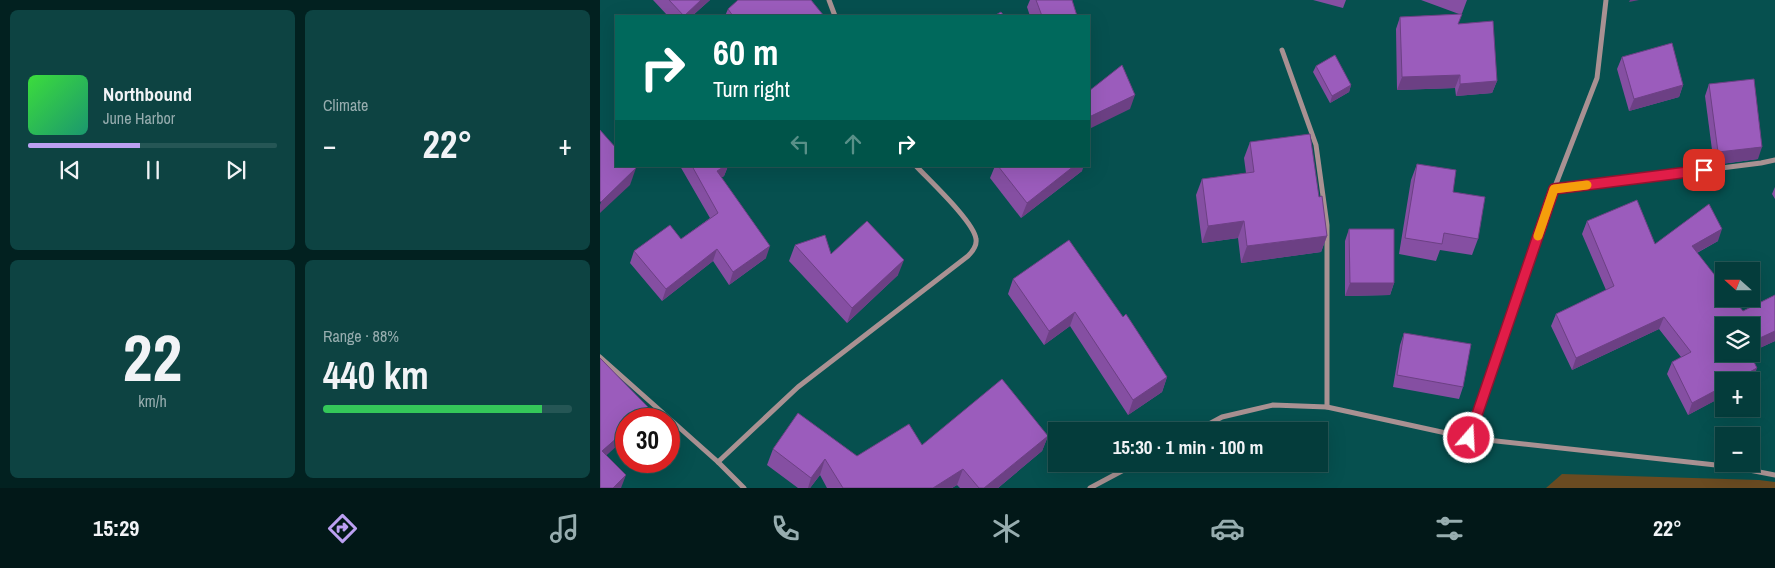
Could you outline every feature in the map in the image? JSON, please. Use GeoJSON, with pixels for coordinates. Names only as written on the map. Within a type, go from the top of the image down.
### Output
{"type":"FeatureCollection","features":[{"type":"Feature","properties":{"kind":"street"},"geometry":{"type":"LineString","coordinates":[[829,0],[835,15]]}},
{"type":"Feature","properties":{"kind":"street"},"geometry":{"type":"LineString","coordinates":[[1469,438],[1554,189],[1597,78],[1606,0]]}},
{"type":"Feature","properties":{"kind":"street"},"geometry":{"type":"LineString","coordinates":[[1282,50],[1316,145],[1327,225],[1326,407]]}},
{"type":"Feature","properties":{"kind":"street"},"geometry":{"type":"LineString","coordinates":[[1554,189],[1775,160]]}},
{"type":"Feature","properties":{"kind":"street"},"geometry":{"type":"LineString","coordinates":[[718,462],[798,387],[968,256],[973,250],[977,241],[972,226],[917,167]]}},
{"type":"Feature","properties":{"kind":"street"},"geometry":{"type":"LineString","coordinates":[[600,357],[718,462],[744,488]]}},
{"type":"Feature","properties":{"kind":"street"},"geometry":{"type":"LineString","coordinates":[[1214,422],[1222,418],[1273,405],[1326,407],[1469,438],[1734,467],[1775,474]]}},
{"type":"Feature","properties":{"kind":"street"},"geometry":{"type":"LineString","coordinates":[[1090,488],[1120,472]]}},
{"type":"Feature","properties":{"kind":"shaded area"},"geometry":{"type":"Polygon","coordinates":[[[1562,474],[1759,480],[1775,482],[1775,488],[1546,488],[1562,474]]]}},
{"type":"Feature","properties":{"kind":"building"},"geometry":{"type":"Polygon","coordinates":[[[669,0],[701,0],[685,15],[669,0]]]}},
{"type":"Feature","properties":{"kind":"building"},"geometry":{"type":"Polygon","coordinates":[[[738,0],[811,0],[823,15],[732,15],[728,9],[738,0]]]}},
{"type":"Feature","properties":{"kind":"building"},"geometry":{"type":"Polygon","coordinates":[[[1036,0],[1072,0],[1077,15],[1042,15],[1036,0]]]}},
{"type":"Feature","properties":{"kind":"building"},"geometry":{"type":"Polygon","coordinates":[[[1462,14],[1458,24],[1493,21],[1497,81],[1460,84],[1460,75],[1402,77],[1400,17],[1462,14]]]}},
{"type":"Feature","properties":{"kind":"building"},"geometry":{"type":"Polygon","coordinates":[[[1672,43],[1683,85],[1634,99],[1622,57],[1672,43]]]}},
{"type":"Feature","properties":{"kind":"building"},"geometry":{"type":"Polygon","coordinates":[[[1335,55],[1351,85],[1332,96],[1316,66],[1335,55]]]}},
{"type":"Feature","properties":{"kind":"building"},"geometry":{"type":"Polygon","coordinates":[[[1122,65],[1135,95],[1090,117],[1090,90],[1122,65]]]}},
{"type":"Feature","properties":{"kind":"building"},"geometry":{"type":"Polygon","coordinates":[[[1754,79],[1762,147],[1718,152],[1709,84],[1754,79]]]}},
{"type":"Feature","properties":{"kind":"building"},"geometry":{"type":"Polygon","coordinates":[[[600,130],[615,147],[615,167],[636,168],[600,201],[600,130]]]}},
{"type":"Feature","properties":{"kind":"building"},"geometry":{"type":"Polygon","coordinates":[[[1310,134],[1319,197],[1322,196],[1327,236],[1247,246],[1244,221],[1208,226],[1202,179],[1254,172],[1250,142],[1310,134]]]}},
{"type":"Feature","properties":{"kind":"building"},"geometry":{"type":"Polygon","coordinates":[[[1417,164],[1456,170],[1453,192],[1485,197],[1478,239],[1444,233],[1442,244],[1405,238],[1417,164]]]}},
{"type":"Feature","properties":{"kind":"building"},"geometry":{"type":"Polygon","coordinates":[[[693,167],[723,167],[717,171],[770,246],[733,272],[717,249],[666,289],[634,251],[670,225],[681,239],[718,213],[693,167]]]}},
{"type":"Feature","properties":{"kind":"building"},"geometry":{"type":"Polygon","coordinates":[[[999,167],[1073,167],[1027,203],[999,167]]]}},
{"type":"Feature","properties":{"kind":"building"},"geometry":{"type":"Polygon","coordinates":[[[1637,200],[1655,244],[1709,204],[1722,229],[1692,246],[1715,275],[1715,308],[1740,308],[1743,311],[1749,308],[1760,308],[1760,302],[1775,295],[1775,331],[1760,338],[1760,317],[1715,317],[1715,362],[1754,362],[1757,368],[1750,372],[1715,372],[1715,391],[1692,403],[1672,362],[1691,352],[1664,317],[1576,358],[1556,314],[1614,286],[1587,221],[1637,200]]]}},
{"type":"Feature","properties":{"kind":"building"},"geometry":{"type":"Polygon","coordinates":[[[867,221],[904,260],[852,308],[795,245],[825,235],[831,254],[867,221]]]}},
{"type":"Feature","properties":{"kind":"building"},"geometry":{"type":"Polygon","coordinates":[[[1349,229],[1394,229],[1394,283],[1350,283],[1349,229]]]}},
{"type":"Feature","properties":{"kind":"building"},"geometry":{"type":"Polygon","coordinates":[[[1069,240],[1123,317],[1126,314],[1167,377],[1133,400],[1075,312],[1049,331],[1013,279],[1069,240]]]}},
{"type":"Feature","properties":{"kind":"building"},"geometry":{"type":"Polygon","coordinates":[[[1404,333],[1471,344],[1463,387],[1397,375],[1404,333]]]}},
{"type":"Feature","properties":{"kind":"building"},"geometry":{"type":"Polygon","coordinates":[[[600,358],[648,407],[615,408],[615,440],[602,451],[615,464],[615,473],[624,473],[626,475],[613,488],[600,488],[600,358]]]}},
{"type":"Feature","properties":{"kind":"building"},"geometry":{"type":"Polygon","coordinates":[[[1002,379],[1048,436],[984,488],[979,488],[963,469],[933,488],[843,488],[825,459],[811,478],[773,449],[798,413],[857,456],[909,424],[922,445],[1002,379]]]}},
{"type":"Feature","properties":{"kind":"slow traffic"},"geometry":{"type":"LineString","coordinates":[[1538,236],[1554,189],[1587,185]]}},
{"type":"Feature","properties":{"kind":"route"},"geometry":{"type":"LineString","coordinates":[[1469,438],[1554,189],[1704,170]]}}]}
